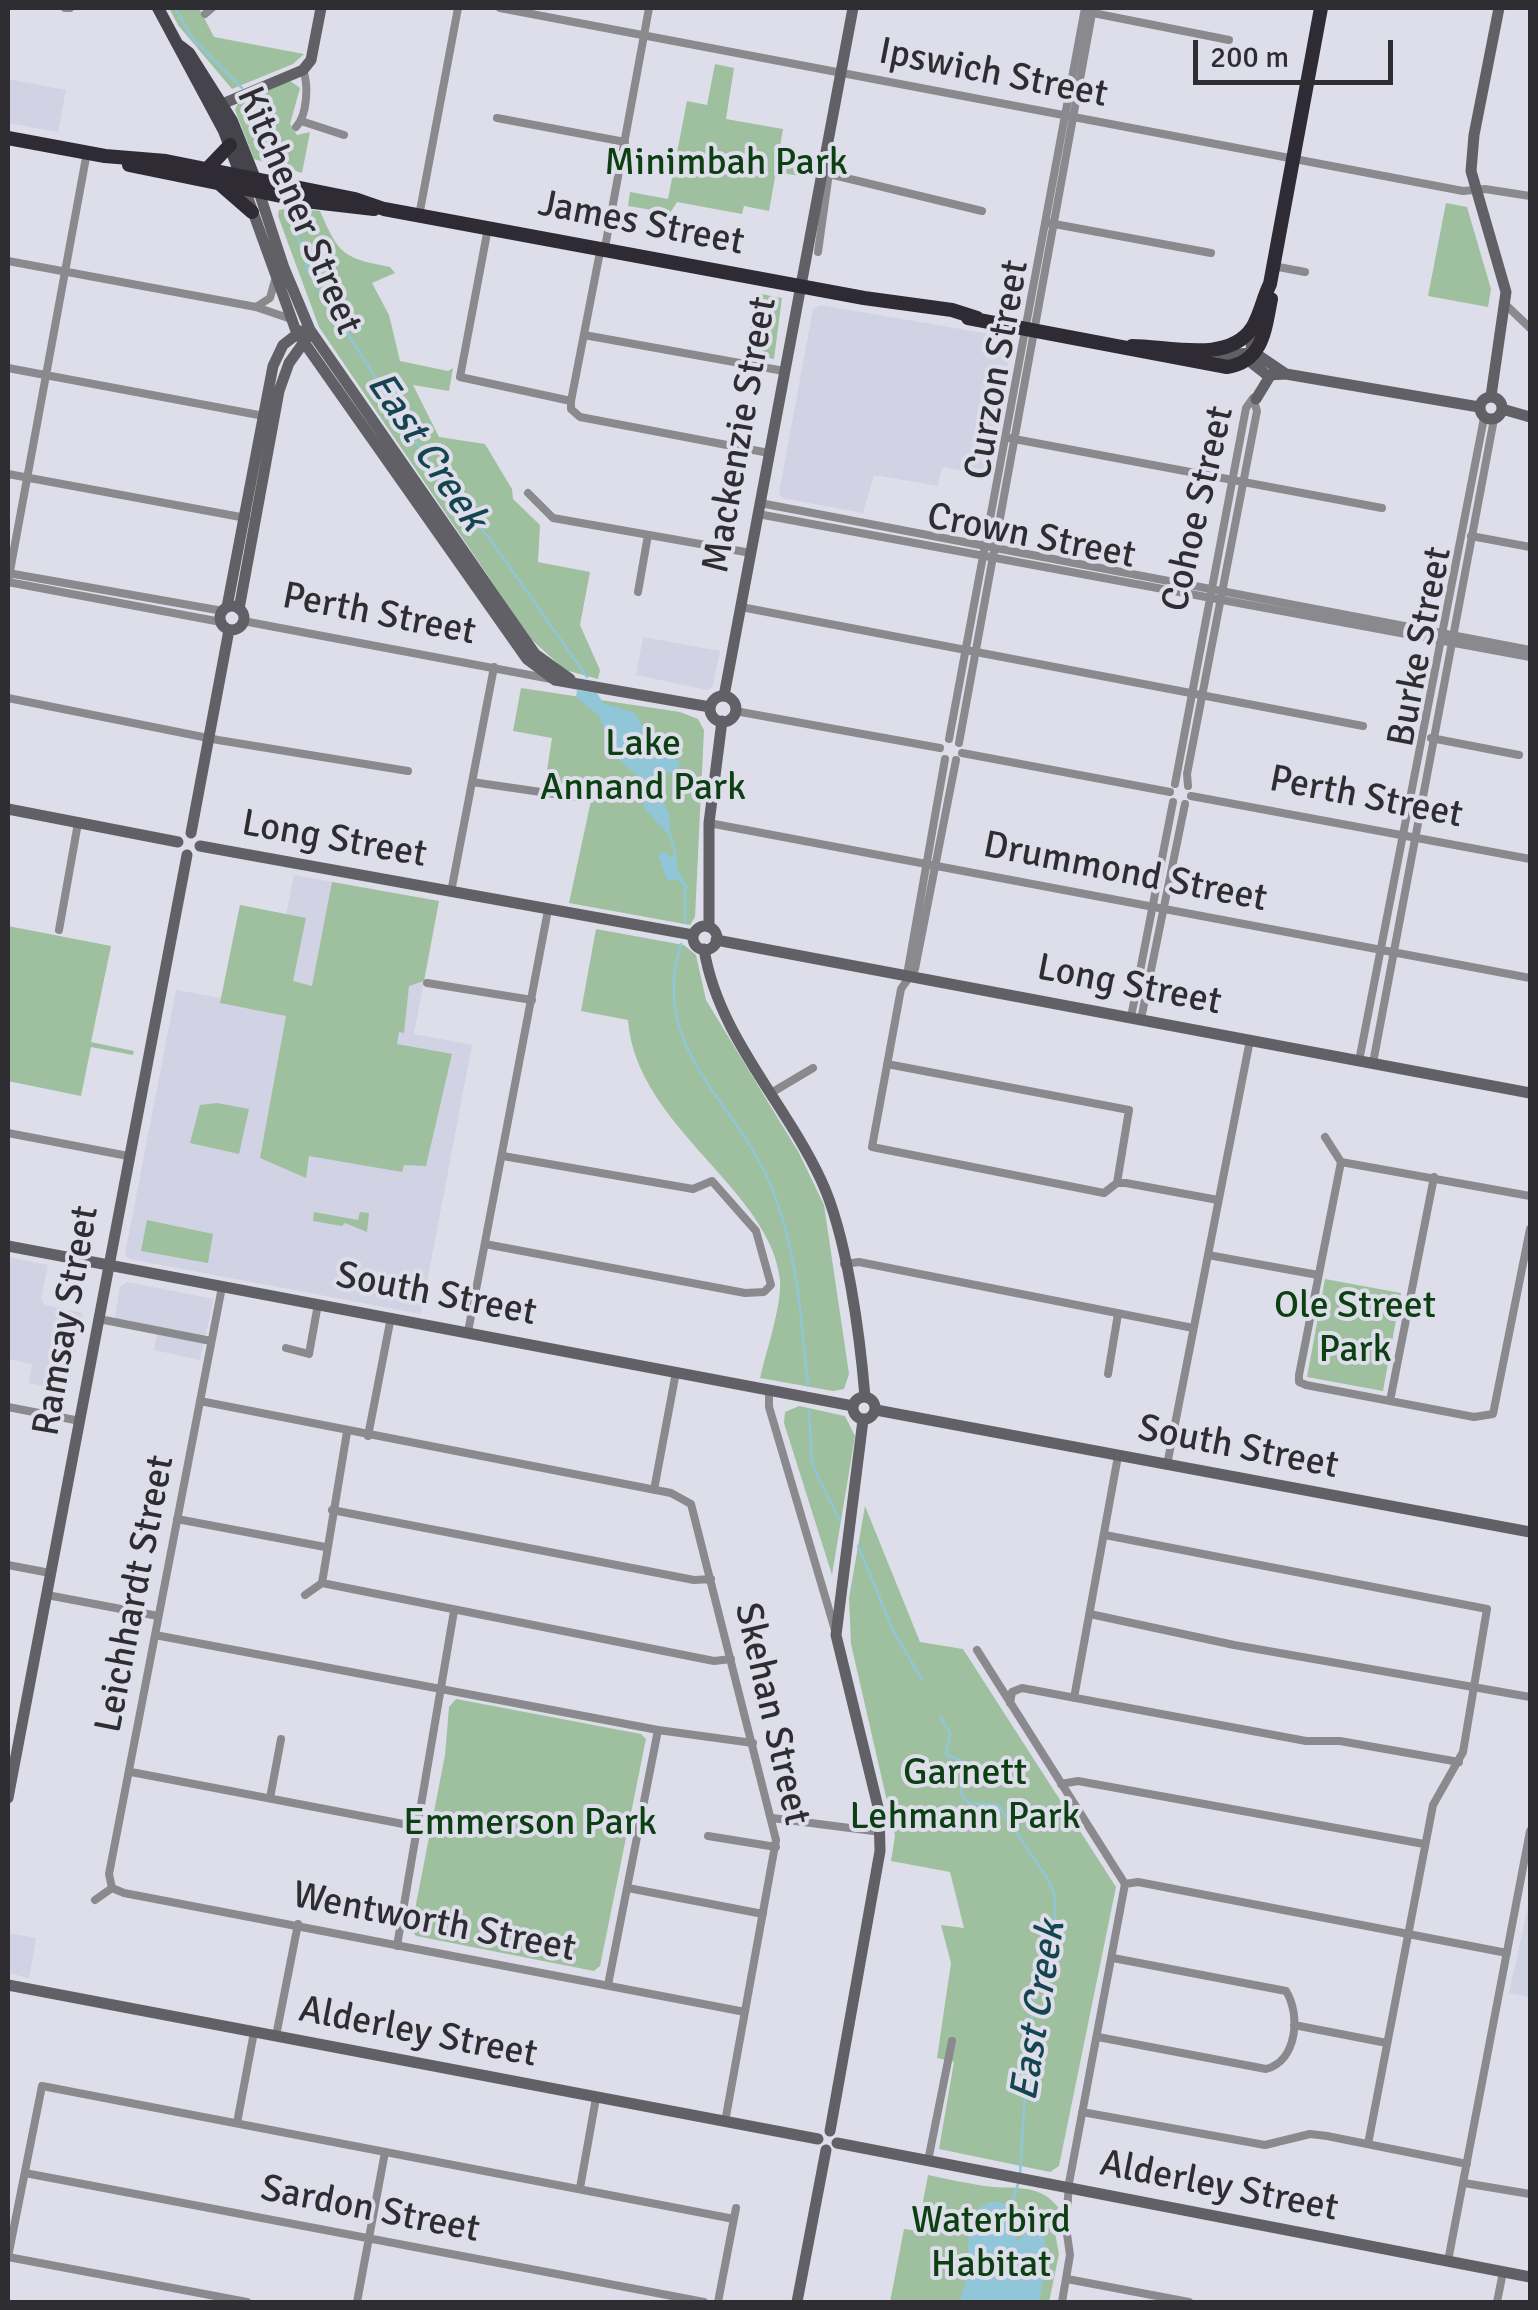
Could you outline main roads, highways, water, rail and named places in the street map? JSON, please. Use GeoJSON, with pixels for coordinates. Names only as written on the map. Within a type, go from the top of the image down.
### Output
{"type":"FeatureCollection","features":[{"type":"Feature","properties":{"kind":"highway"},"geometry":{"type":"LineString","coordinates":[[1270,284],[1322,11]]}},
{"type":"Feature","properties":{"kind":"highway","name":"James Street"},"geometry":{"type":"LineString","coordinates":[[8,138],[220,184],[250,184]]}},
{"type":"Feature","properties":{"kind":"highway"},"geometry":{"type":"LineString","coordinates":[[207,169],[230,144]]}},
{"type":"Feature","properties":{"kind":"highway","name":"James Street"},"geometry":{"type":"LineString","coordinates":[[105,156],[207,169],[250,184],[353,209],[384,210],[488,228],[885,302],[913,312],[977,318],[1132,346],[1220,367],[1240,365],[1264,336],[1270,284]]}},
{"type":"Feature","properties":{"kind":"highway"},"geometry":{"type":"LineString","coordinates":[[220,184],[252,212]]}},
{"type":"Feature","properties":{"kind":"highway","name":"James Street"},"geometry":{"type":"LineString","coordinates":[[1132,346],[1228,347],[1250,330],[1270,284]]}},
{"type":"Feature","properties":{"kind":"main road","name":"Kitchener Street"},"geometry":{"type":"LineString","coordinates":[[158,8],[217,106],[250,184]]}},
{"type":"Feature","properties":{"kind":"main road","name":"Kitchener Street"},"geometry":{"type":"LineString","coordinates":[[217,106],[250,184]]}},
{"type":"Feature","properties":{"kind":"water"},"geometry":{"type":"Polygon","coordinates":[[[577,690],[597,693],[603,703],[635,713],[650,740],[680,762],[676,772],[657,774],[654,779],[669,814],[671,838],[644,808],[643,781],[614,755],[599,716],[576,697],[577,690]]]}},
{"type":"Feature","properties":{"kind":"water"},"geometry":{"type":"Polygon","coordinates":[[[676,850],[677,869],[688,887],[685,889],[678,880],[667,880],[658,855],[664,851],[671,858],[676,850]]]}},
{"type":"Feature","properties":{"kind":"water"},"geometry":{"type":"Polygon","coordinates":[[[994,2201],[1011,2206],[1017,2242],[1024,2234],[1020,2214],[1031,2207],[1041,2213],[1047,2260],[1039,2302],[960,2302],[968,2271],[972,2220],[983,2205],[994,2201]]]}},
{"type":"Feature","properties":{"kind":"waterway","name":"East Creek"},"geometry":{"type":"LineString","coordinates":[[175,8],[193,39],[242,88]]}},
{"type":"Feature","properties":{"kind":"waterway","name":"East Creek"},"geometry":{"type":"LineString","coordinates":[[248,101],[258,121],[268,164]]}},
{"type":"Feature","properties":{"kind":"waterway","name":"East Creek"},"geometry":{"type":"LineString","coordinates":[[291,214],[308,271],[448,492],[490,539],[587,677]]}},
{"type":"Feature","properties":{"kind":"waterway","name":"East Creek"},"geometry":{"type":"LineString","coordinates":[[670,835],[675,851]]}},
{"type":"Feature","properties":{"kind":"waterway","name":"East Creek"},"geometry":{"type":"LineString","coordinates":[[685,889],[685,923]]}},
{"type":"Feature","properties":{"kind":"waterway","name":"East Creek"},"geometry":{"type":"LineString","coordinates":[[681,944],[674,982],[676,1015],[701,1074],[758,1159],[773,1191],[793,1263],[808,1386]]}},
{"type":"Feature","properties":{"kind":"waterway","name":"East Creek"},"geometry":{"type":"LineString","coordinates":[[809,1409],[812,1464],[840,1521]]}},
{"type":"Feature","properties":{"kind":"waterway","name":"East Creek"},"geometry":{"type":"LineString","coordinates":[[858,1546],[893,1630],[922,1680]]}},
{"type":"Feature","properties":{"kind":"waterway","name":"East Creek"},"geometry":{"type":"LineString","coordinates":[[940,1716],[950,1733],[946,1755],[962,1761],[961,1794],[968,1803],[998,1805],[1048,1879],[1055,1897],[1055,1928],[1042,1946],[1028,2044],[1020,2176]]}},
{"type":"Feature","properties":{"kind":"waterway","name":"East Creek"},"geometry":{"type":"LineString","coordinates":[[1010,2209],[1018,2184]]}},
{"type":"Feature","properties":{"kind":"park label","name":"Minimbah Park"},"geometry":{"type":"Point","coordinates":[726,164]}},
{"type":"Feature","properties":{"kind":"park label","name":"Lake Annand Park"},"geometry":{"type":"Point","coordinates":[643,767]}},
{"type":"Feature","properties":{"kind":"park label","name":"Ole Street Park"},"geometry":{"type":"Point","coordinates":[1355,1329]}},
{"type":"Feature","properties":{"kind":"park label","name":"Garnett Lehmann Park"},"geometry":{"type":"Point","coordinates":[965,1796]}},
{"type":"Feature","properties":{"kind":"park label","name":"Emmerson Park"},"geometry":{"type":"Point","coordinates":[530,1824]}},
{"type":"Feature","properties":{"kind":"park label","name":"Waterbird Habitat"},"geometry":{"type":"Point","coordinates":[991,2244]}}]}
